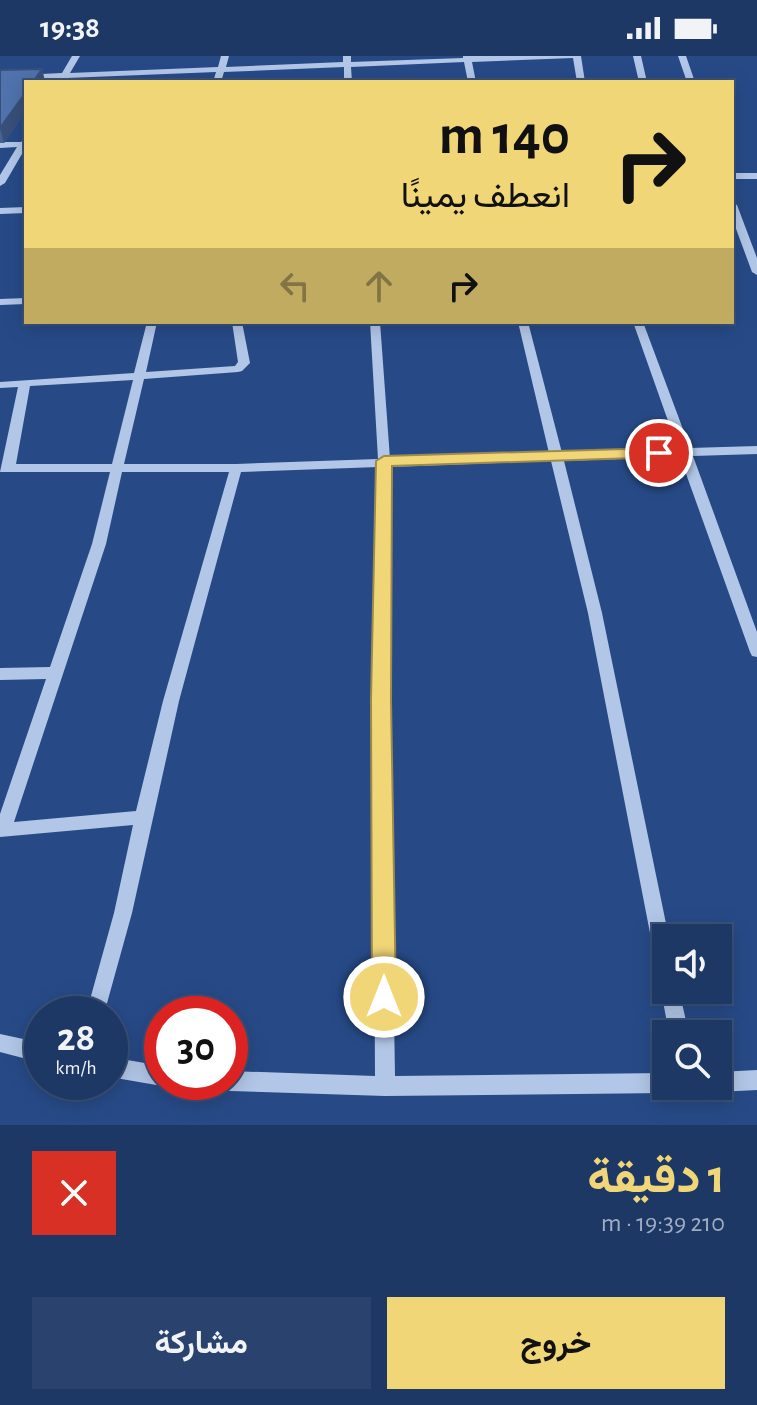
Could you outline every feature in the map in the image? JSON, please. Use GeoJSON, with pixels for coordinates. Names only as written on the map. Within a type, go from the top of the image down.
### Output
{"type":"FeatureCollection","features":[{"type":"Feature","properties":{"kind":"street"},"geometry":{"type":"LineString","coordinates":[[62,79],[76,56]]}},
{"type":"Feature","properties":{"kind":"street"},"geometry":{"type":"LineString","coordinates":[[218,80],[225,56]]}},
{"type":"Feature","properties":{"kind":"street"},"geometry":{"type":"LineString","coordinates":[[347,56],[348,80]]}},
{"type":"Feature","properties":{"kind":"street"},"geometry":{"type":"LineString","coordinates":[[0,78],[62,79],[467,58],[574,56],[580,80]]}},
{"type":"Feature","properties":{"kind":"street"},"geometry":{"type":"LineString","coordinates":[[637,56],[643,80]]}},
{"type":"Feature","properties":{"kind":"street"},"geometry":{"type":"LineString","coordinates":[[682,56],[690,80]]}},
{"type":"Feature","properties":{"kind":"street"},"geometry":{"type":"LineString","coordinates":[[467,58],[472,80]]}},
{"type":"Feature","properties":{"kind":"street"},"geometry":{"type":"LineString","coordinates":[[0,145],[24,143]]}},
{"type":"Feature","properties":{"kind":"street"},"geometry":{"type":"LineString","coordinates":[[0,183],[24,145]]}},
{"type":"Feature","properties":{"kind":"street"},"geometry":{"type":"LineString","coordinates":[[734,176],[757,176]]}},
{"type":"Feature","properties":{"kind":"street"},"geometry":{"type":"LineString","coordinates":[[0,211],[24,210]]}},
{"type":"Feature","properties":{"kind":"street"},"geometry":{"type":"LineString","coordinates":[[734,210],[757,272]]}},
{"type":"Feature","properties":{"kind":"street"},"geometry":{"type":"LineString","coordinates":[[0,302],[24,301]]}},
{"type":"Feature","properties":{"kind":"street"},"geometry":{"type":"LineString","coordinates":[[143,817],[2,830],[99,544],[152,324]]}},
{"type":"Feature","properties":{"kind":"street"},"geometry":{"type":"LineString","coordinates":[[0,385],[242,367],[237,324]]}},
{"type":"Feature","properties":{"kind":"street"},"geometry":{"type":"LineString","coordinates":[[375,324],[384,461],[381,700],[385,1086]]}},
{"type":"Feature","properties":{"kind":"street"},"geometry":{"type":"LineString","coordinates":[[523,324],[595,613],[657,924]]}},
{"type":"Feature","properties":{"kind":"street"},"geometry":{"type":"LineString","coordinates":[[639,324],[757,652]]}},
{"type":"Feature","properties":{"kind":"street"},"geometry":{"type":"LineString","coordinates":[[25,383],[4,468],[236,468],[757,450]]}},
{"type":"Feature","properties":{"kind":"street"},"geometry":{"type":"LineString","coordinates":[[100,996],[123,913],[171,701],[236,468]]}},
{"type":"Feature","properties":{"kind":"street"},"geometry":{"type":"LineString","coordinates":[[0,674],[56,673]]}},
{"type":"Feature","properties":{"kind":"street"},"geometry":{"type":"LineString","coordinates":[[0,1043],[24,1049]]}},
{"type":"Feature","properties":{"kind":"street"},"geometry":{"type":"LineString","coordinates":[[732,1081],[757,1080]]}},
{"type":"Feature","properties":{"kind":"street"},"geometry":{"type":"LineString","coordinates":[[248,1082],[385,1086],[652,1083]]}},
{"type":"Feature","properties":{"kind":"building"},"geometry":{"type":"Polygon","coordinates":[[[42,69],[34,80],[24,80],[24,95],[0,128],[0,70],[42,69]]]}},
{"type":"Feature","properties":{"kind":"route"},"geometry":{"type":"LineString","coordinates":[[384,997],[381,700],[384,461],[659,453]]}}]}
